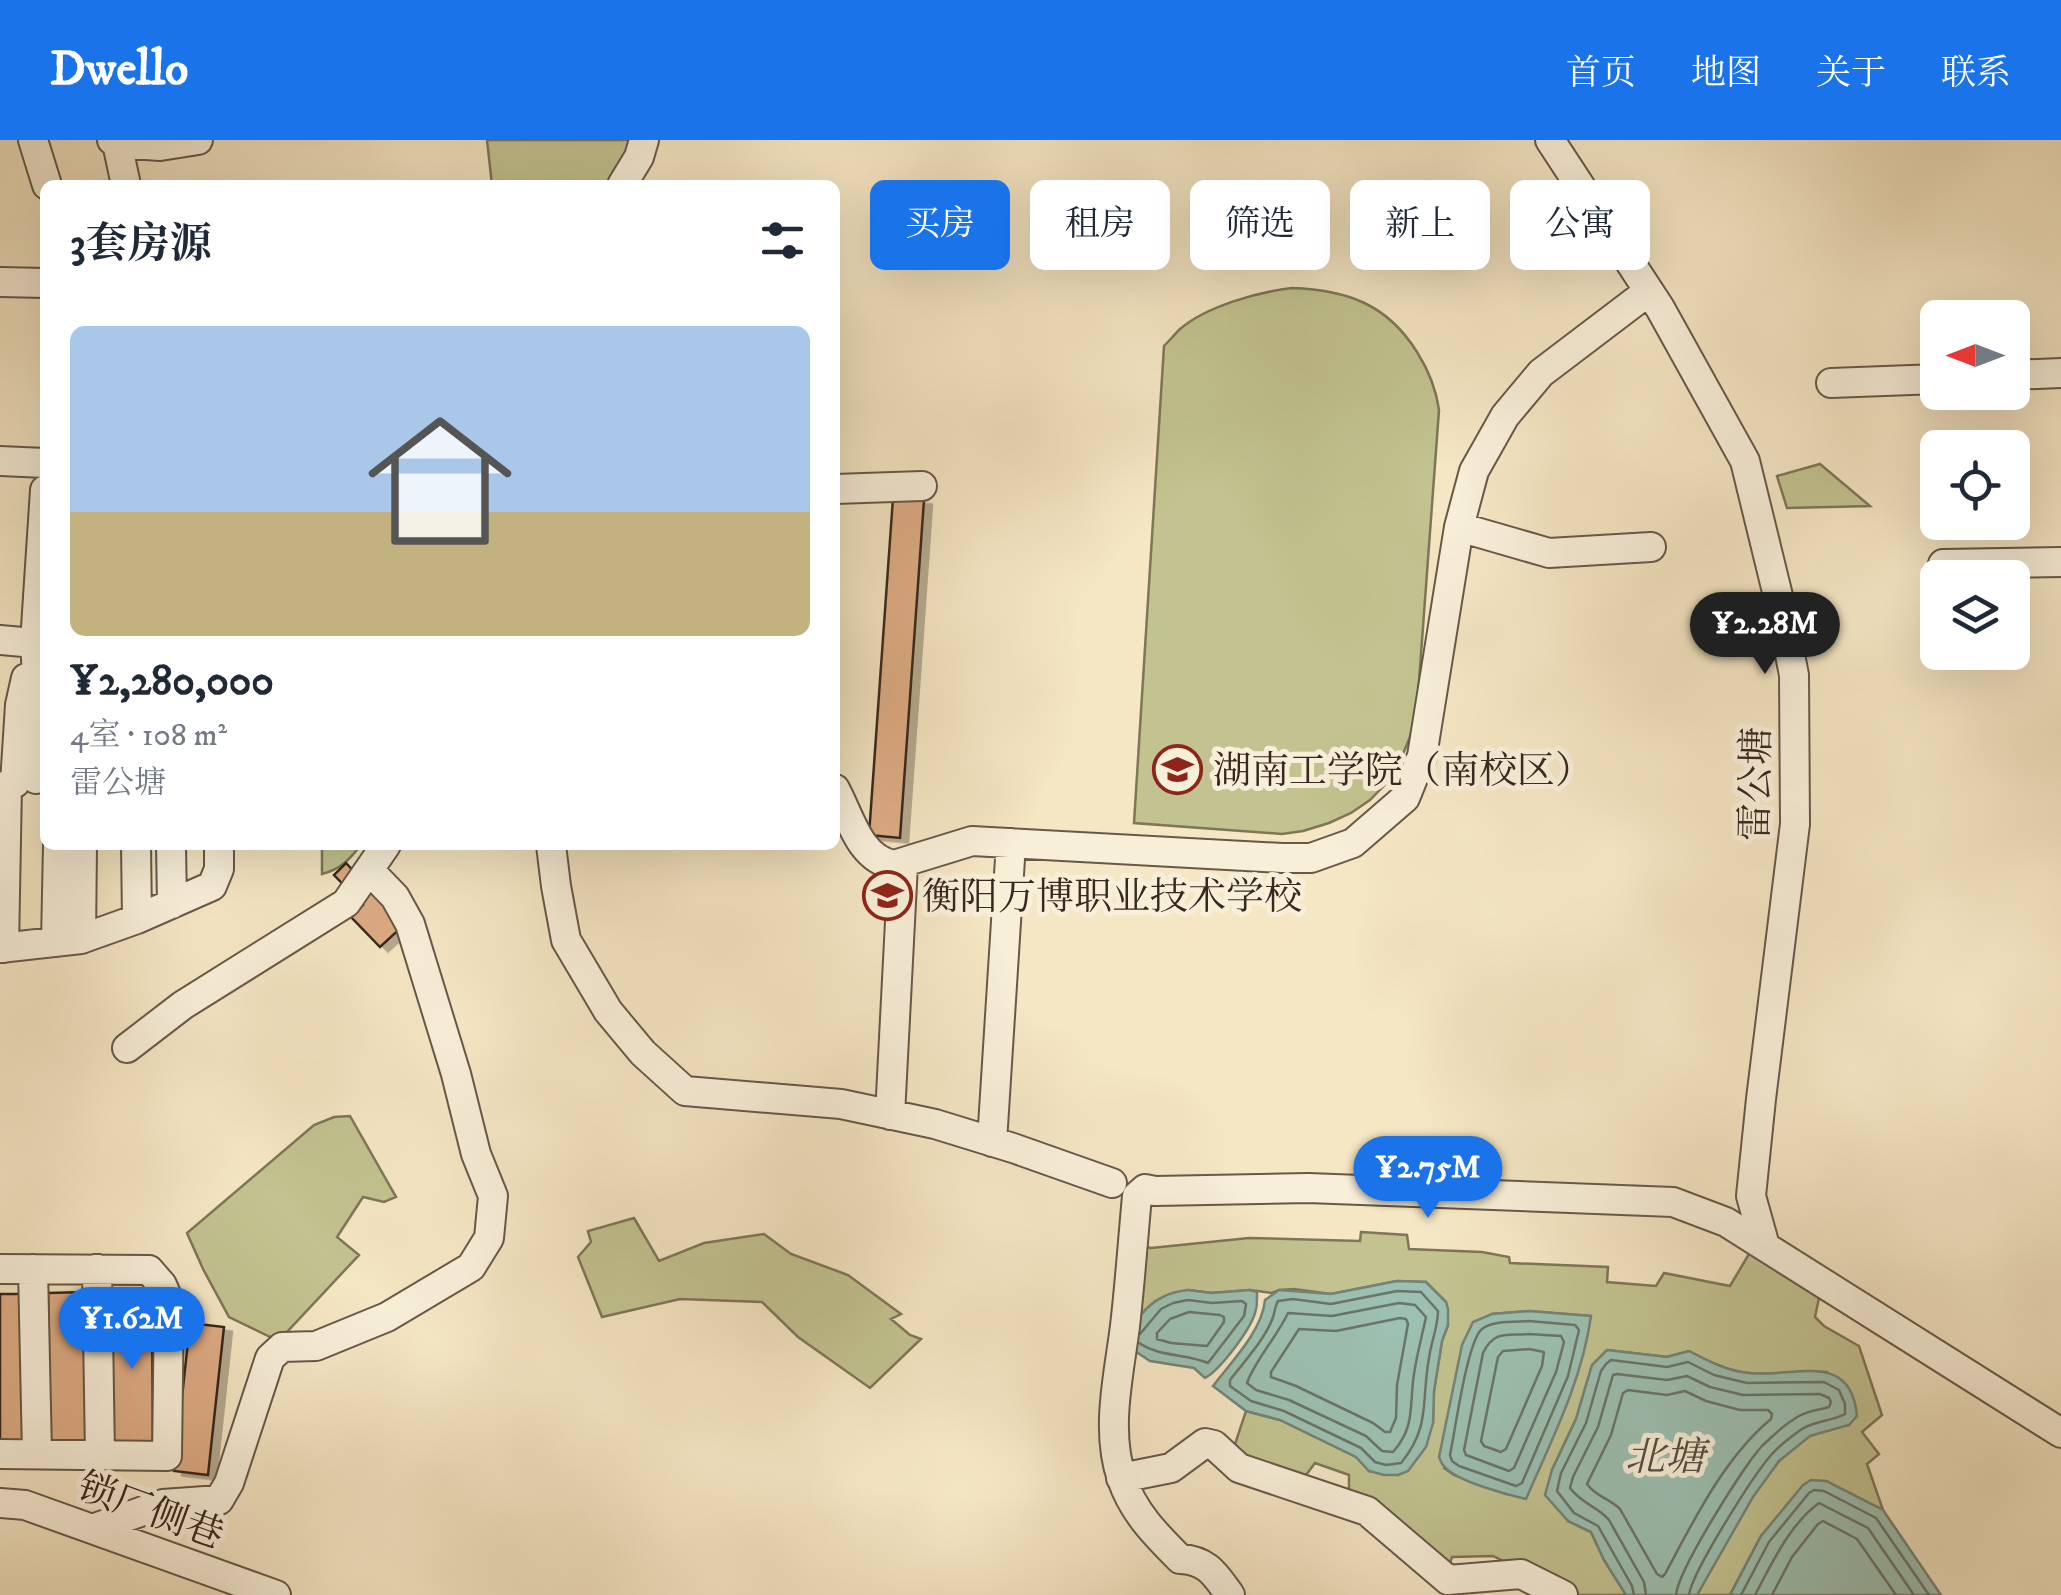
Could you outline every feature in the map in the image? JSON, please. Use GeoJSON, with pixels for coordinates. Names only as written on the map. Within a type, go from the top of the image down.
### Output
{"type":"FeatureCollection","features":[{"type":"Feature","properties":{"kind":"street"},"geometry":{"type":"LineString","coordinates":[[33,140],[45,180]]}},
{"type":"Feature","properties":{"kind":"street"},"geometry":{"type":"LineString","coordinates":[[125,180],[114,142],[160,146],[198,140]]}},
{"type":"Feature","properties":{"kind":"street"},"geometry":{"type":"LineString","coordinates":[[625,180],[644,140]]}},
{"type":"Feature","properties":{"kind":"street","name":"雷公塘"},"geometry":{"type":"LineString","coordinates":[[1550,140],[1649,291],[1745,460],[1794,675],[1795,824],[1751,1196],[1765,1246]]}},
{"type":"Feature","properties":{"kind":"street"},"geometry":{"type":"LineString","coordinates":[[0,291],[0,279],[40,283]]}},
{"type":"Feature","properties":{"kind":"street"},"geometry":{"type":"LineString","coordinates":[[840,799],[859,837],[872,856],[884,864],[903,864],[972,841],[1282,858],[1311,858],[1353,843],[1406,798],[1422,756],[1459,527],[1474,471],[1505,416],[1541,373],[1649,291]]}},
{"type":"Feature","properties":{"kind":"street"},"geometry":{"type":"LineString","coordinates":[[2030,375],[2061,373]]}},
{"type":"Feature","properties":{"kind":"street"},"geometry":{"type":"LineString","coordinates":[[1830,383],[1920,380]]}},
{"type":"Feature","properties":{"kind":"street"},"geometry":{"type":"LineString","coordinates":[[0,461],[40,463]]}},
{"type":"Feature","properties":{"kind":"street"},"geometry":{"type":"LineString","coordinates":[[840,489],[922,486]]}},
{"type":"Feature","properties":{"kind":"street"},"geometry":{"type":"LineString","coordinates":[[1459,527],[1549,553],[1652,548]]}},
{"type":"Feature","properties":{"kind":"street"},"geometry":{"type":"LineString","coordinates":[[2030,563],[2061,562]]}},
{"type":"Feature","properties":{"kind":"street"},"geometry":{"type":"LineString","coordinates":[[0,640],[40,643],[20,705],[20,783],[2,948],[69,940],[137,919],[212,886],[218,869],[218,850]]}},
{"type":"Feature","properties":{"kind":"street"},"geometry":{"type":"LineString","coordinates":[[992,1142],[1011,843]]}},
{"type":"Feature","properties":{"kind":"street"},"geometry":{"type":"LineString","coordinates":[[59,850],[69,940]]}},
{"type":"Feature","properties":{"kind":"street"},"geometry":{"type":"LineString","coordinates":[[69,940],[81,850]]}},
{"type":"Feature","properties":{"kind":"street"},"geometry":{"type":"LineString","coordinates":[[136,850],[137,919]]}},
{"type":"Feature","properties":{"kind":"street"},"geometry":{"type":"LineString","coordinates":[[171,850],[172,904]]}},
{"type":"Feature","properties":{"kind":"street"},"geometry":{"type":"LineString","coordinates":[[128,1048],[183,1005],[346,903],[383,850]]}},
{"type":"Feature","properties":{"kind":"street"},"geometry":{"type":"LineString","coordinates":[[552,850],[566,940],[608,1012],[685,1091],[840,1104],[936,1124],[1112,1183]]}},
{"type":"Feature","properties":{"kind":"street"},"geometry":{"type":"LineString","coordinates":[[890,1115],[903,864]]}},
{"type":"Feature","properties":{"kind":"street"},"geometry":{"type":"LineString","coordinates":[[92,1529],[163,1504],[219,1500],[228,1484],[270,1358],[282,1347],[316,1346],[387,1318],[471,1267],[488,1238],[493,1196],[476,1154],[410,924],[395,897],[369,870]]}},
{"type":"Feature","properties":{"kind":"street"},"geometry":{"type":"LineString","coordinates":[[1230,1595],[1214,1573],[1197,1559],[1180,1558],[1146,1525],[1122,1478],[1114,1437],[1114,1406],[1138,1196],[1146,1189],[1308,1188],[1673,1202],[1726,1222],[2061,1432]]}},
{"type":"Feature","properties":{"kind":"street"},"geometry":{"type":"LineString","coordinates":[[1700,1212],[1751,1196]]}},
{"type":"Feature","properties":{"kind":"street"},"geometry":{"type":"LineString","coordinates":[[0,1268],[149,1270],[169,1301],[167,1456],[0,1454]]}},
{"type":"Feature","properties":{"kind":"street"},"geometry":{"type":"LineString","coordinates":[[33,1269],[37,1454]]}},
{"type":"Feature","properties":{"kind":"street"},"geometry":{"type":"LineString","coordinates":[[97,1269],[100,1455]]}},
{"type":"Feature","properties":{"kind":"street"},"geometry":{"type":"LineString","coordinates":[[1122,1478],[1172,1468],[1205,1443],[1214,1444],[1239,1468],[1367,1511],[1448,1580],[1521,1574],[1563,1595]]}},
{"type":"Feature","properties":{"kind":"street","name":"锁厂侧巷"},"geometry":{"type":"LineString","coordinates":[[0,1502],[25,1505],[276,1595]]}},
{"type":"Feature","properties":{"kind":"green space"},"geometry":{"type":"Polygon","coordinates":[[[487,140],[638,140],[616,180],[491,180],[487,140]]]}},
{"type":"Feature","properties":{"kind":"green space"},"geometry":{"type":"Polygon","coordinates":[[[1292,288],[1348,296],[1379,311],[1417,352],[1436,394],[1439,410],[1416,722],[1395,774],[1370,800],[1329,823],[1282,834],[1134,823],[1164,346],[1191,321],[1218,307],[1292,288]]]}},
{"type":"Feature","properties":{"kind":"green space"},"geometry":{"type":"Polygon","coordinates":[[[1820,464],[1870,506],[1787,508],[1777,476],[1820,464]]]}},
{"type":"Feature","properties":{"kind":"green space"},"geometry":{"type":"Polygon","coordinates":[[[322,850],[356,850],[344,863],[322,874],[322,850]]]}},
{"type":"Feature","properties":{"kind":"green space"},"geometry":{"type":"Polygon","coordinates":[[[350,1116],[396,1197],[384,1202],[363,1197],[337,1237],[359,1255],[285,1334],[270,1337],[229,1317],[187,1233],[314,1125],[350,1116]]]}},
{"type":"Feature","properties":{"kind":"green space"},"geometry":{"type":"Polygon","coordinates":[[[634,1218],[659,1261],[704,1243],[764,1234],[791,1254],[848,1275],[901,1314],[891,1319],[921,1339],[870,1388],[798,1337],[762,1302],[680,1299],[602,1317],[578,1257],[591,1242],[588,1231],[634,1218]]]}},
{"type":"Feature","properties":{"kind":"green space"},"geometry":{"type":"Polygon","coordinates":[[[1361,1232],[1407,1235],[1409,1249],[1482,1252],[1509,1257],[1510,1263],[1608,1267],[1607,1282],[1656,1286],[1664,1273],[1730,1286],[1749,1254],[1821,1289],[1815,1317],[1859,1346],[1882,1415],[1862,1432],[1879,1454],[1867,1464],[1883,1510],[1826,1481],[1761,1536],[1730,1595],[1697,1595],[1746,1507],[1778,1463],[1810,1435],[1849,1425],[1827,1372],[1748,1373],[1725,1368],[1689,1351],[1667,1357],[1607,1350],[1592,1366],[1576,1419],[1552,1470],[1568,1521],[1591,1532],[1626,1595],[1573,1595],[1493,1556],[1452,1557],[1448,1569],[1377,1500],[1349,1490],[1349,1475],[1315,1463],[1303,1479],[1232,1453],[1246,1411],[1280,1420],[1356,1457],[1369,1471],[1398,1475],[1433,1423],[1434,1391],[1448,1325],[1446,1302],[1426,1282],[1397,1281],[1331,1294],[1294,1289],[1272,1293],[1188,1290],[1155,1301],[1126,1336],[1138,1245],[1151,1248],[1249,1238],[1360,1241],[1361,1232]],[[1529,1311],[1492,1314],[1444,1468],[1506,1494],[1590,1316],[1529,1311]]]}},
{"type":"Feature","properties":{"kind":"water"},"geometry":{"type":"Polygon","coordinates":[[[1397,1281],[1426,1282],[1448,1309],[1434,1391],[1433,1423],[1426,1447],[1408,1471],[1384,1475],[1369,1471],[1356,1457],[1280,1420],[1246,1411],[1213,1386],[1252,1334],[1265,1300],[1279,1290],[1331,1294],[1397,1281]]]}},
{"type":"Feature","properties":{"kind":"water"},"geometry":{"type":"Polygon","coordinates":[[[1188,1290],[1257,1292],[1249,1326],[1227,1357],[1205,1378],[1194,1368],[1150,1361],[1126,1345],[1134,1323],[1152,1304],[1188,1290]]]}},
{"type":"Feature","properties":{"kind":"water","name":"北塘"},"geometry":{"type":"Polygon","coordinates":[[[1529,1311],[1591,1316],[1573,1387],[1526,1499],[1454,1475],[1439,1457],[1462,1345],[1473,1322],[1492,1314],[1529,1311]]]}},
{"type":"Feature","properties":{"kind":"water","name":"北塘"},"geometry":{"type":"Polygon","coordinates":[[[1607,1350],[1667,1357],[1689,1351],[1725,1368],[1749,1373],[1817,1371],[1844,1382],[1852,1395],[1857,1416],[1849,1425],[1810,1436],[1779,1461],[1753,1497],[1697,1595],[1626,1595],[1591,1532],[1568,1521],[1545,1495],[1576,1419],[1592,1365],[1607,1350]]]}},
{"type":"Feature","properties":{"kind":"water","name":"北塘"},"geometry":{"type":"Polygon","coordinates":[[[1811,1480],[1826,1481],[1883,1510],[1941,1595],[1730,1595],[1761,1536],[1811,1480]]]}},
{"type":"Feature","properties":{"kind":"building"},"geometry":{"type":"Polygon","coordinates":[[[893,498],[924,500],[900,838],[869,835],[893,498]]]}},
{"type":"Feature","properties":{"kind":"building"},"geometry":{"type":"Polygon","coordinates":[[[346,863],[404,925],[380,947],[351,917],[363,905],[334,875],[346,863]]]}},
{"type":"Feature","properties":{"kind":"building"},"geometry":{"type":"Polygon","coordinates":[[[85,1292],[87,1444],[50,1445],[48,1293],[85,1292]]]}},
{"type":"Feature","properties":{"kind":"building"},"geometry":{"type":"Polygon","coordinates":[[[0,1294],[22,1294],[23,1446],[0,1447],[0,1294]]]}},
{"type":"Feature","properties":{"kind":"building"},"geometry":{"type":"Polygon","coordinates":[[[112,1299],[152,1299],[153,1445],[113,1446],[112,1299]]]}},
{"type":"Feature","properties":{"kind":"building"},"geometry":{"type":"Polygon","coordinates":[[[190,1323],[224,1327],[208,1475],[174,1471],[190,1323]]]}},
{"type":"Feature","properties":{"kind":"place","name":"湖南工学院（南校区）"},"geometry":{"type":"Point","coordinates":[1178,770]}},
{"type":"Feature","properties":{"kind":"place","name":"衡阳万博职业技术学校"},"geometry":{"type":"Point","coordinates":[887,896]}}]}
